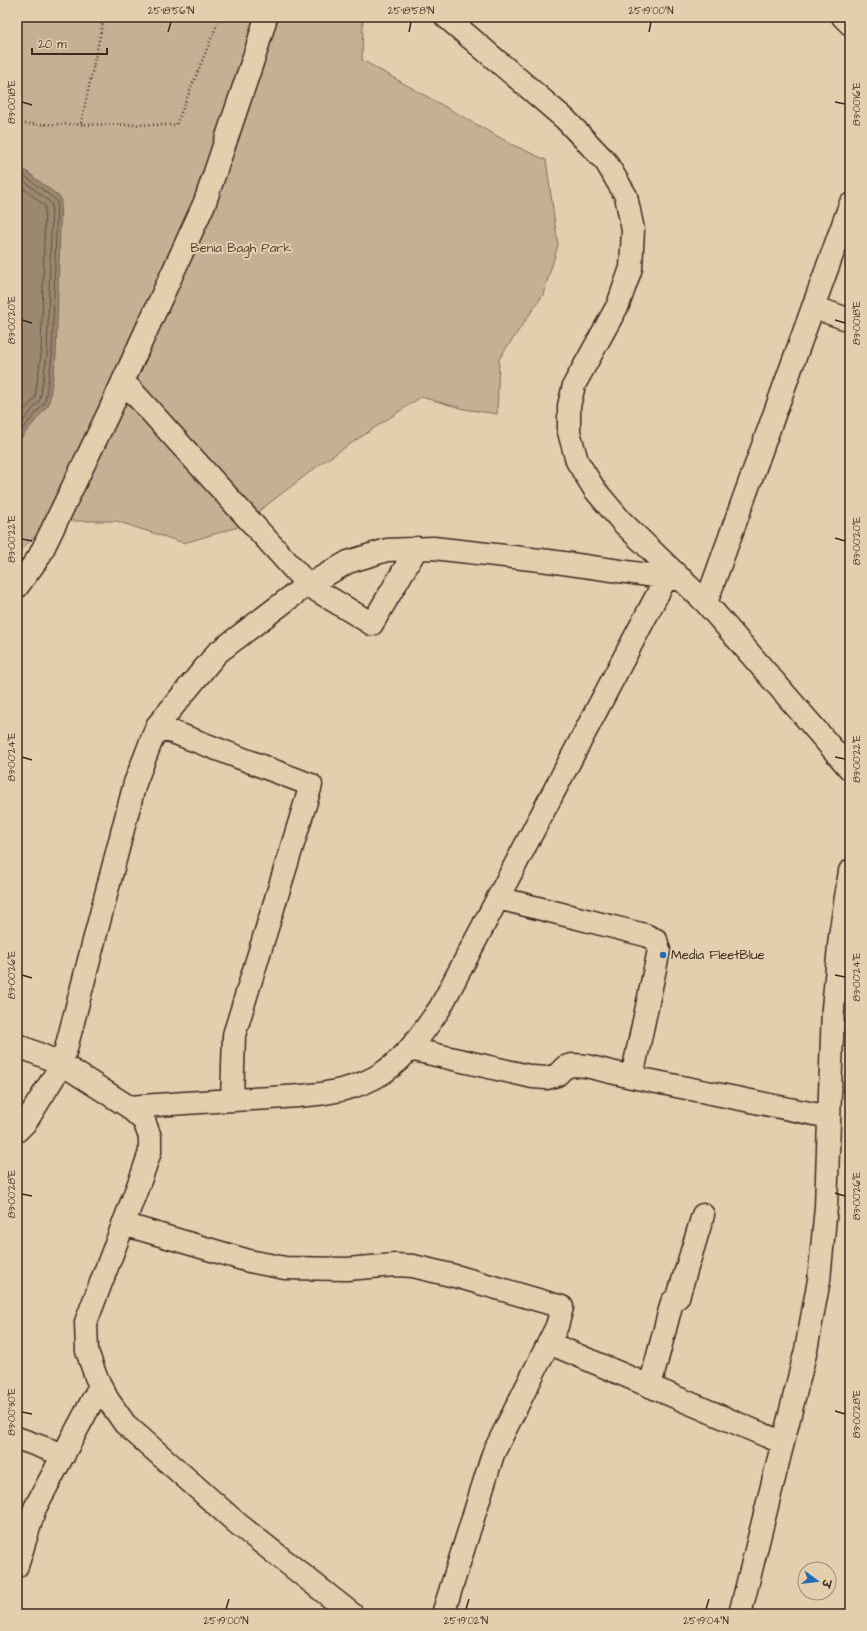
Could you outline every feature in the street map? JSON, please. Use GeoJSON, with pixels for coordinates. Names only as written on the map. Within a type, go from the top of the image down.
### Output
{"type":"FeatureCollection","features":[{"type":"Feature","properties":{"kind":"street"},"geometry":{"type":"LineString","coordinates":[[17,587],[39,557],[123,381],[205,202],[256,52],[266,17]]}},
{"type":"Feature","properties":{"kind":"street"},"geometry":{"type":"LineString","coordinates":[[446,17],[565,119],[606,162],[626,196],[633,230],[631,268],[618,305],[574,385],[569,406],[569,432],[578,461],[595,490],[622,522],[674,579],[706,603],[850,767]]}},
{"type":"Feature","properties":{"kind":"street"},"geometry":{"type":"LineString","coordinates":[[843,17],[850,24]]}},
{"type":"Feature","properties":{"kind":"street"},"geometry":{"type":"LineString","coordinates":[[706,603],[850,206]]}},
{"type":"Feature","properties":{"kind":"street"},"geometry":{"type":"LineString","coordinates":[[813,307],[850,320]]}},
{"type":"Feature","properties":{"kind":"street"},"geometry":{"type":"LineString","coordinates":[[123,381],[308,585],[372,624],[417,548]]}},
{"type":"Feature","properties":{"kind":"street"},"geometry":{"type":"LineString","coordinates":[[17,1131],[26,1122],[62,1064],[135,783],[157,726],[217,653],[308,585],[348,562],[387,550],[433,548],[549,561],[674,579]]}},
{"type":"Feature","properties":{"kind":"street"},"geometry":{"type":"LineString","coordinates":[[129,1107],[300,1096],[346,1090],[374,1078],[400,1060],[410,1049],[440,1008],[498,898],[674,579]]}},
{"type":"Feature","properties":{"kind":"street"},"geometry":{"type":"LineString","coordinates":[[157,726],[311,785],[234,1035],[232,1100]]}},
{"type":"Feature","properties":{"kind":"street"},"geometry":{"type":"LineString","coordinates":[[740,1614],[806,1350],[819,1280],[826,1207],[833,1008],[840,936],[850,871]]}},
{"type":"Feature","properties":{"kind":"street"},"geometry":{"type":"LineString","coordinates":[[498,898],[645,935],[656,940],[659,950],[632,1077]]}},
{"type":"Feature","properties":{"kind":"street"},"geometry":{"type":"LineString","coordinates":[[17,1045],[62,1064],[129,1107],[144,1121],[150,1137],[150,1152],[86,1322],[87,1351],[100,1386],[108,1400],[125,1424],[238,1524],[352,1614]]}},
{"type":"Feature","properties":{"kind":"street"},"geometry":{"type":"LineString","coordinates":[[410,1049],[533,1077],[547,1078],[557,1075],[566,1067],[573,1065],[829,1117]]}},
{"type":"Feature","properties":{"kind":"street"},"geometry":{"type":"LineString","coordinates":[[650,1386],[672,1302],[678,1297],[703,1215]]}},
{"type":"Feature","properties":{"kind":"street"},"geometry":{"type":"LineString","coordinates":[[124,1224],[249,1261],[285,1268],[347,1269],[395,1265],[413,1266],[459,1277],[562,1307],[557,1326],[493,1454],[443,1614]]}},
{"type":"Feature","properties":{"kind":"street"},"geometry":{"type":"LineString","coordinates":[[549,1343],[783,1443]]}},
{"type":"Feature","properties":{"kind":"street"},"geometry":{"type":"LineString","coordinates":[[17,1566],[35,1508],[100,1386]]}},
{"type":"Feature","properties":{"kind":"street"},"geometry":{"type":"LineString","coordinates":[[17,1438],[64,1455]]}},
{"type":"Feature","properties":{"kind":"path"},"geometry":{"type":"LineString","coordinates":[[81,123],[104,17]]}},
{"type":"Feature","properties":{"kind":"path"},"geometry":{"type":"LineString","coordinates":[[17,124],[81,123],[176,125],[220,17]]}},
{"type":"Feature","properties":{"kind":"green space","name":"Benia Bagh Park"},"geometry":{"type":"Polygon","coordinates":[[[17,17],[363,17],[362,60],[513,145],[546,160],[558,245],[543,295],[499,359],[497,414],[464,409],[421,397],[323,462],[238,527],[184,543],[116,521],[52,521],[17,553],[17,17]]]}},
{"type":"Feature","properties":{"kind":"water"},"geometry":{"type":"Polygon","coordinates":[[[17,166],[22,168],[61,198],[56,356],[49,404],[17,443],[17,166]]]}},
{"type":"Feature","properties":{"kind":"place","name":"Media FleetBlue"},"geometry":{"type":"Point","coordinates":[663,955]}}]}
